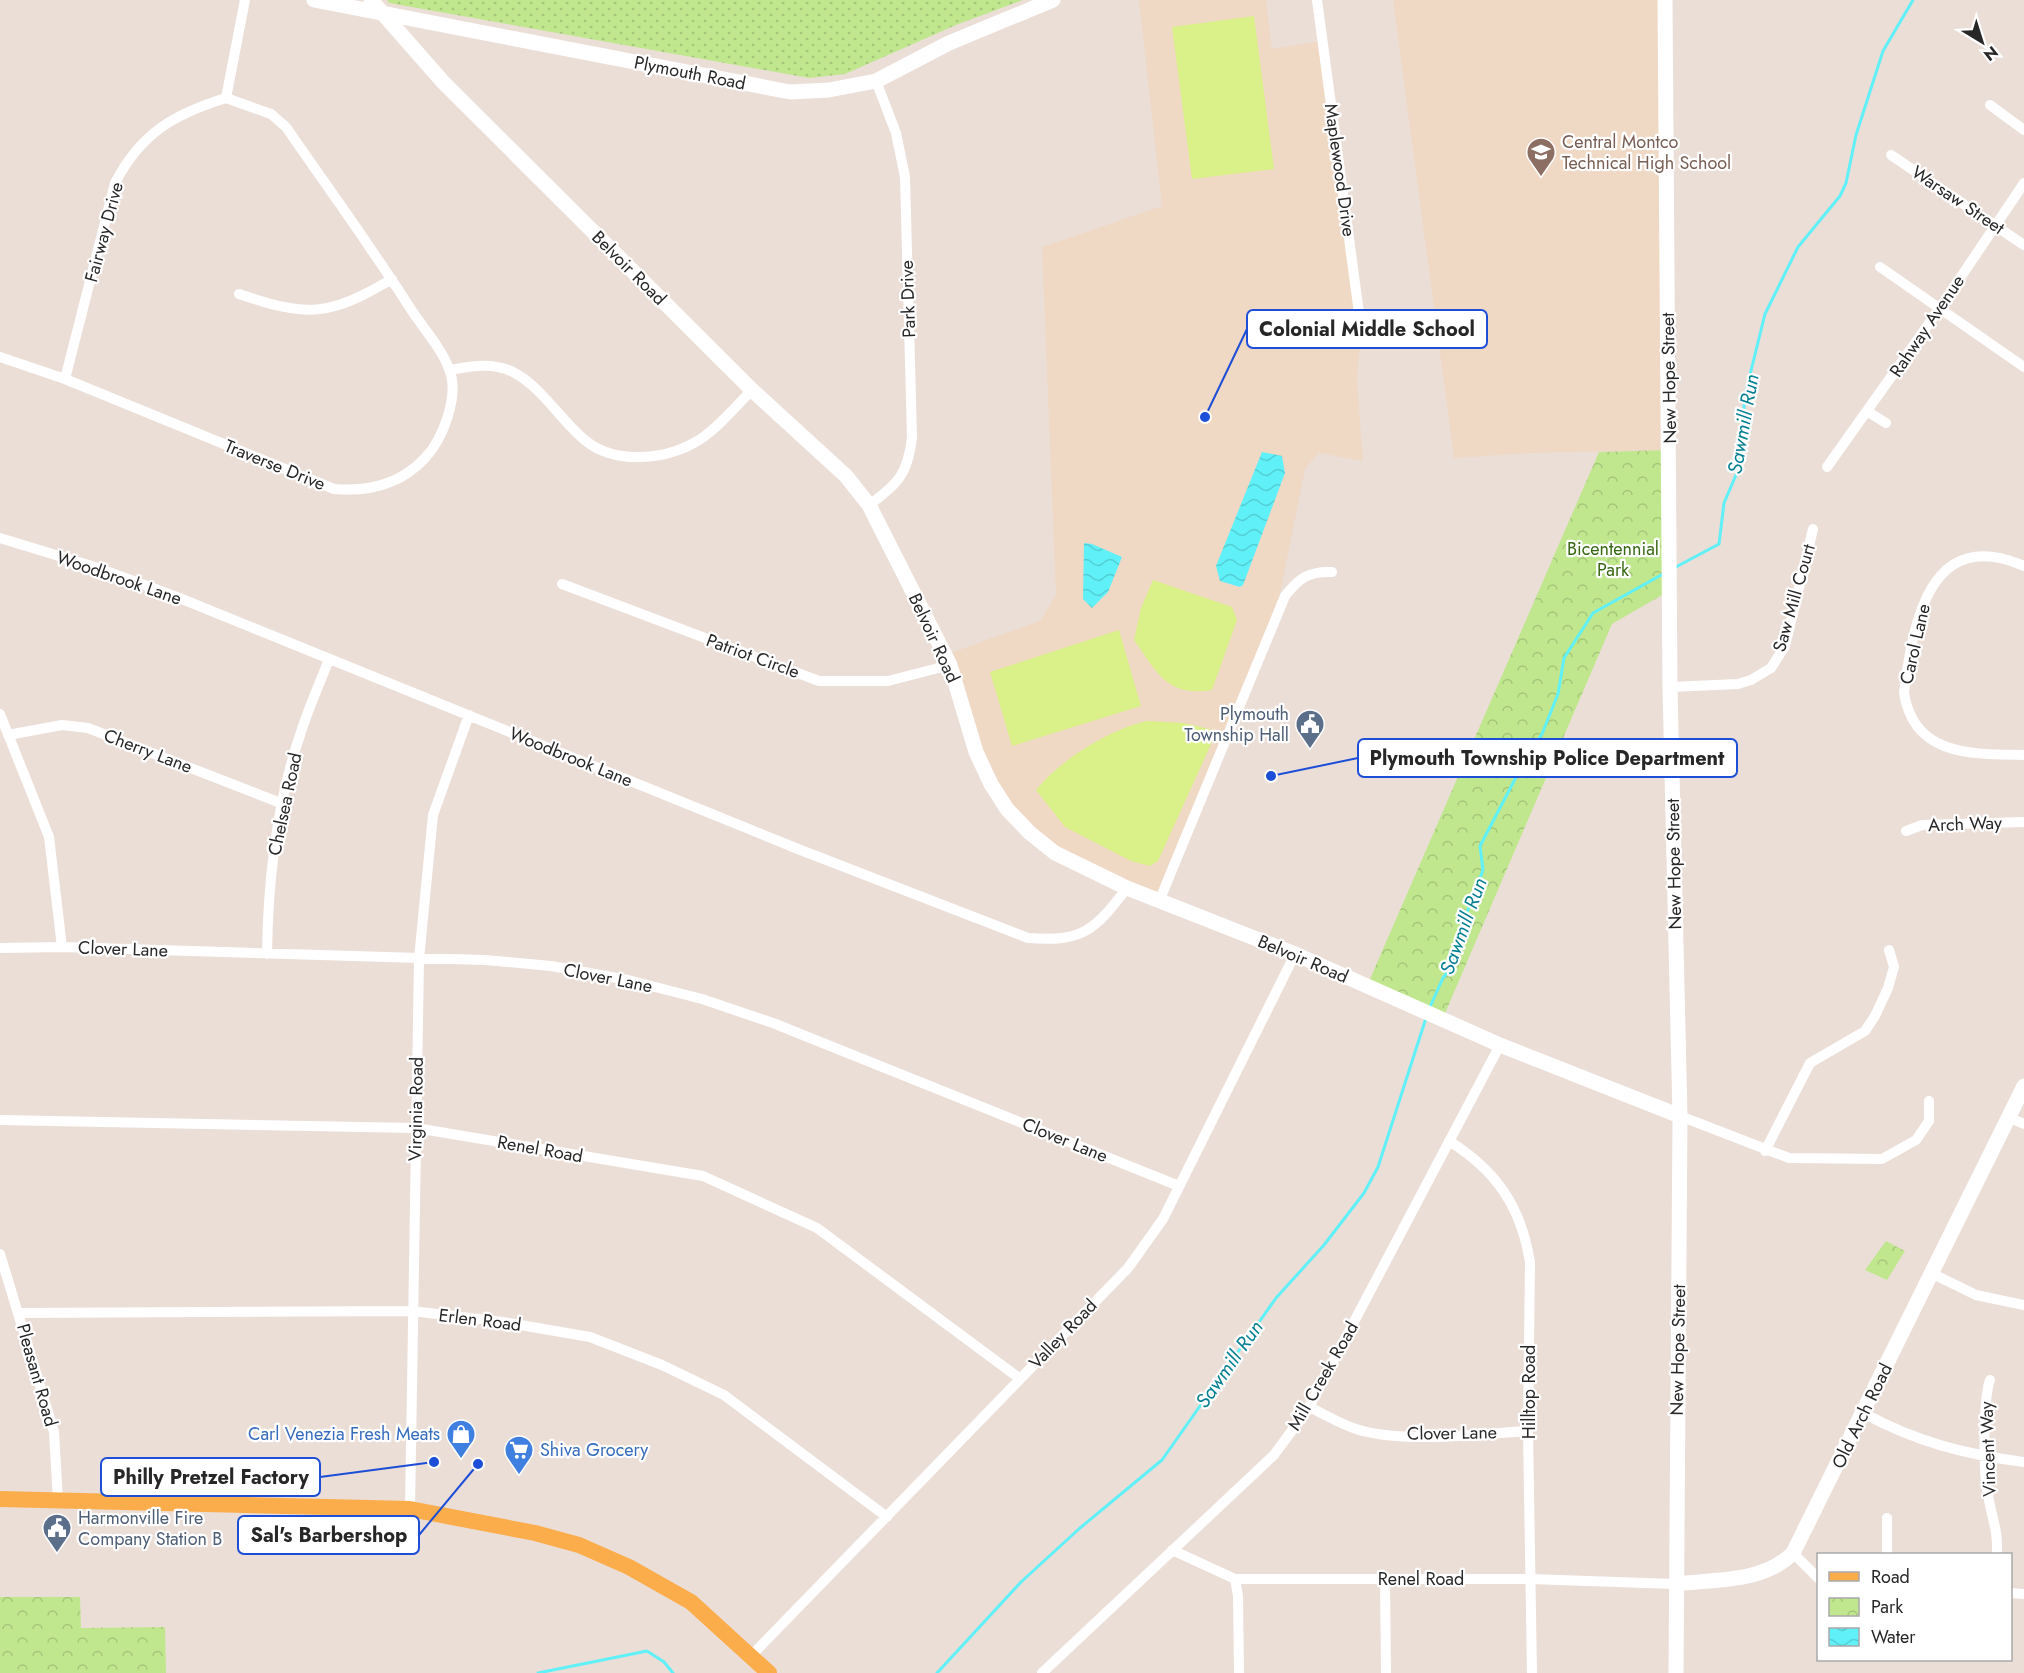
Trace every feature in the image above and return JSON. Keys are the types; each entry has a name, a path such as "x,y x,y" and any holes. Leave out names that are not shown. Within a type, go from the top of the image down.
{"main road":[{"path":"0,1499 410,1509 535,1533 579,1545 691,1602 769,1673"}],"street":[{"path":"245,0 226,98 271,114 286,127 392,279 450,370 482,364 513,372 526,381 587,442 605,450 647,458 700,440 752,390"},
{"name":"Plymouth Road","path":"314,0 790,92 829,90 876,81 949,43 1053,0"},
{"name":"Belvoir Road","path":"371,0 380,13 443,82 752,390 846,476 868,505 950,665 976,752 991,784 1007,808 1030,833 1055,853 1127,888 1160,899 1295,954 1435,1014 1500,1045 1680,1116"},
{"name":"Maplewood Drive","path":"1317,0 1361,328 1371,336"},
{"name":"New Hope Street","path":"1665,0 1670,687 1680,1116 1675,1584"},
{"name":"Park Drive","path":"868,505 891,489 904,474 910,457 912,437 905,177 896,133 876,81"},
{"name":"Fairway Drive","path":"65,379 115,183 127,160 143,141 160,127 202,105 226,98"},
{"path":"1990,105 2024,130"},
{"name":"Warsaw Street","path":"1891,155 2024,245"},
{"name":"Rahway Avenue","path":"1827,467 1868,412 2024,183"},
{"path":"1880,267 2024,367"},
{"path":"239,294 284,309 318,310 361,296 392,279"},
{"name":"Traverse Drive","path":"0,357 65,379 334,489 351,490 374,489 398,479 417,467 430,452 447,421 451,402 450,370"},
{"path":"1868,412 1886,423"},
{"name":"Saw Mill Court","path":"1670,687 1738,684 1751,680 1771,668 1785,646 1813,529"},
{"name":"Woodbrook Lane","path":"0,538 111,573 1028,938 1060,940 1077,935 1106,914 1127,888"},
{"name":"Carol Lane","path":"2024,566 1994,556 1978,556 1952,565 1936,578 1918,618 1904,693 1913,719 1937,744 1967,753 2024,755"},
{"path":"1160,899 1285,596 1304,576 1316,571 1332,572"},
{"name":"Patriot Circle","path":"562,584 819,681 888,681 950,665"},
{"name":"Chelsea Road","path":"267,954 268,898 273,851 300,734 329,659"},
{"path":"0,714 48,837 62,947"},
{"name":"Virginia Road","path":"410,1509 411,1311 419,959 433,815 469,715"},
{"name":"Cherry Lane","path":"8,735 62,725 88,728 283,804"},
{"name":"Arch Way","path":"1906,831 1922,825 2024,822"},
{"name":"Clover Lane","path":"0,948 62,947 485,960 551,966 628,980 702,999 773,1023 1179,1186"},
{"path":"1766,1151 1810,1063 1865,1031 1875,1016 1888,988 1894,967 1889,950"},
{"name":"Valley Road","path":"751,1656 1128,1268 1163,1219 1295,954"},
{"name":"Mill Creek Road","path":"1042,1673 1274,1455 1309,1407 1500,1045"},
{"name":"Old Arch Road","path":"1675,1584 1756,1575 1776,1568 1793,1553 2024,1086"},
{"path":"1680,1116 1789,1158 1882,1159 1916,1140 1929,1121 1929,1101"},
{"path":"2007,1117 2024,1124"},
{"name":"Renel Road","path":"0,1120 416,1128 704,1176 817,1228 1019,1378"},
{"name":"Hilltop Road","path":"1449,1141 1473,1156 1503,1189 1517,1211 1526,1238 1530,1262 1528,1431 1532,1673"},
{"name":"Pleasant Road","path":"0,1254 54,1432 58,1500"},
{"path":"1932,1273 1976,1295 2024,1305"},
{"name":"Erlen Road","path":"19,1313 411,1311 504,1322 590,1337 662,1365 724,1395 886,1517"},
{"name":"Vincent Way","path":"1990,1380 1985,1394 1987,1494 1998,1533 1997,1553"},
{"name":"Clover Lane","path":"1309,1407 1356,1429 1377,1433 1430,1436 1528,1431"},
{"path":"1863,1413 1910,1437 1987,1457 2024,1461"},
{"path":"1887,1518 1887,1553"},
{"name":"Renel Road","path":"1172,1550 1235,1580 1530,1578 1675,1584"},
{"path":"1793,1553 1817,1577"},
{"path":"1385,1579 1386,1673"},
{"path":"1235,1580 1238,1596 1239,1673"},
{"path":"1675,1584 1676,1673"}],"shaded area":[{"path":"1139,0 1266,0 1272,49 1322,41 1361,328 1357,381 1363,461 1319,453 1305,469 1276,614 1160,899 1055,853 991,784 945,655 1040,621 1056,595 1042,247 1162,206"},
{"name":"Central Montco Technical High School","path":"1393,0 1665,0 1669,450 1530,453 1454,458"}],"green space":[{"path":"387,0 1023,0 956,25 845,74 809,78 389,3"},
{"path":"1254,16 1274,169 1192,179 1172,27"},
{"name":"Bicentennial Park","path":"1669,450 1669,591 1612,624 1443,1018 1367,986 1599,452"},
{"path":"1153,580 1232,607 1237,620 1212,690 1184,690 1173,686 1157,672 1134,640 1141,608"},
{"path":"1119,630 1141,706 1012,746 990,672"},
{"path":"1147,721 1184,723 1217,731 1158,861 1150,866 1131,861 1065,827 1036,790 1058,768 1087,747 1117,731"},
{"path":"1886,1241 1905,1251 1887,1280 1865,1270"},
{"path":"0,1597 80,1597 81,1628 165,1627 166,1673 0,1673"}],"water":[{"path":"1262,452 1282,456 1285,473 1243,585 1240,587 1220,581 1216,566"},
{"path":"1084,543 1092,544 1122,557 1108,592 1092,608 1083,599"}],"waterway":[{"name":"Sawmill Run","path":"1674,568 1719,544 1724,503 1739,468 1745,395 1765,314 1798,247 1840,196 1846,183 1856,135 1883,51 1913,0"},
{"name":"Sawmill Run","path":"1429,1009 1443,978 1453,965 1466,915 1483,870 1480,846 1524,762 1542,734 1558,694 1564,658 1593,613 1663,574"},
{"name":"Sawmill Run","path":"937,1673 1021,1582 1080,1528 1162,1460 1276,1298 1324,1245 1364,1193 1378,1167 1426,1018"},
{"name":"Sawmill Run","path":"538,1673 647,1651 664,1662 673,1673"}],"place":[{"name":"Central Montco Technical High School","path":"1541,178"},
{"name":"Colonial Middle School","path":"1205,417"},
{"name":"Plymouth Township Hall","path":"1310,750"},
{"name":"Plymouth Township Police Department","path":"1271,776"},
{"name":"Carl Venezia Fresh Meats","path":"461,1460"},
{"name":"Philly Pretzel Factory","path":"434,1462"},
{"name":"Sal's Barbershop","path":"478,1464"},
{"name":"Shiva Grocery","path":"519,1476"},
{"name":"Harmonville Fire Company Station B","path":"57,1554"}]}
